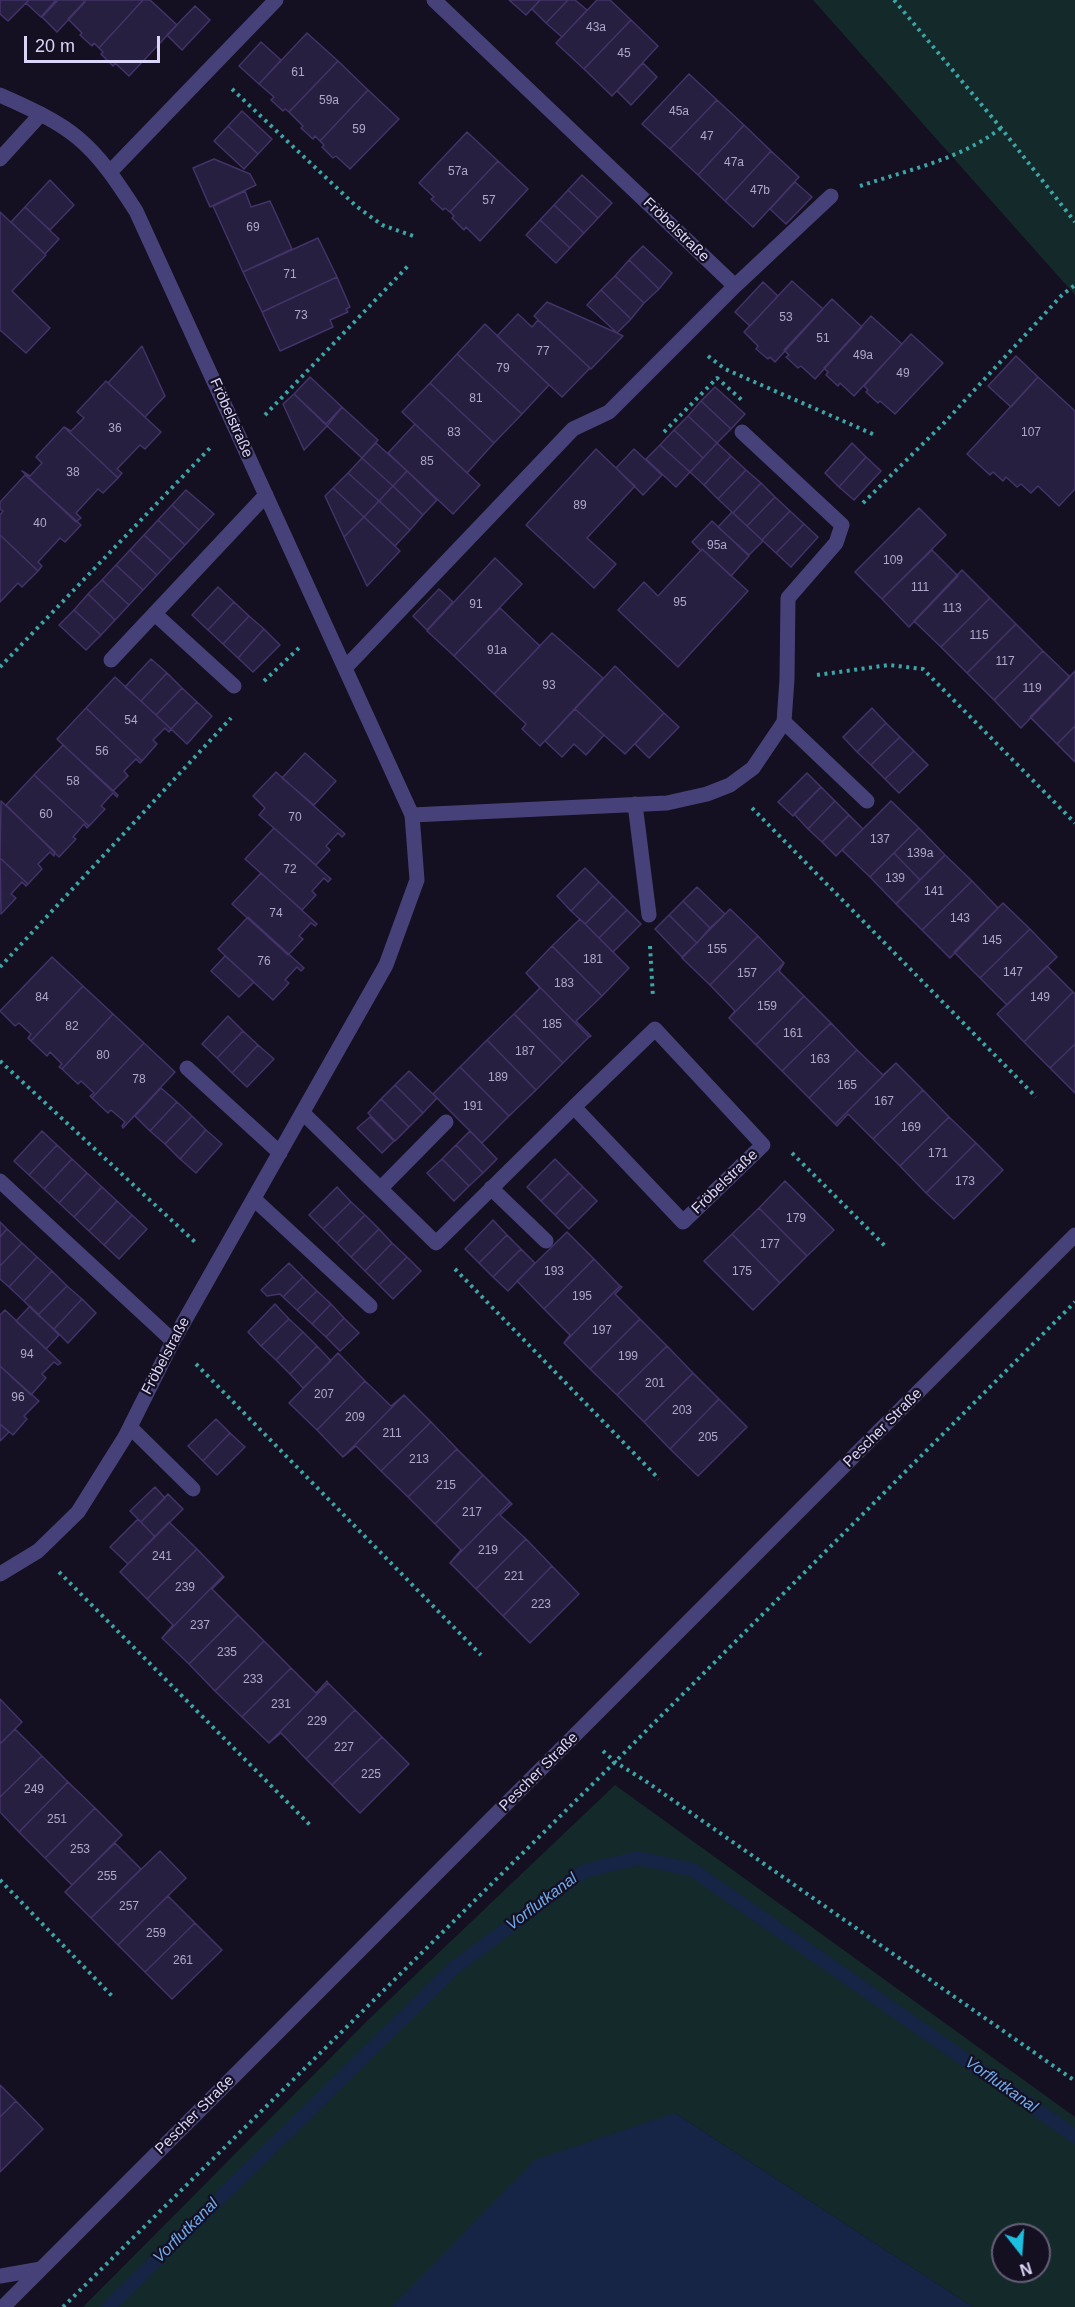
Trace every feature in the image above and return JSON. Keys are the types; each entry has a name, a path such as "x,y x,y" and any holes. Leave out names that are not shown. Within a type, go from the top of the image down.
{"street":[{"path":"110,172 276,0"},
{"name":"Fröbelstraße","path":"434,0 735,286"},
{"name":"Fröbelstraße","path":"0,95 41,114 78,138 110,172 136,211 412,816 417,880 386,965 173,1341 130,1427 78,1512 38,1551 0,1574"},
{"path":"0,159 41,114"},
{"path":"345,668 573,429 609,412 735,286 831,196"},
{"path":"412,816 668,803 707,794 730,785 753,768 784,722 788,598 836,543 842,525 742,432"},
{"path":"111,660 266,495"},
{"path":"154,614 234,686"},
{"path":"784,722 867,801"},
{"path":"635,804 649,915"},
{"path":"303,1113 436,1242 655,1029"},
{"name":"Fröbelstraße","path":"574,1107 683,1222 763,1145 655,1029"},
{"path":"187,1068 280,1153"},
{"path":"381,1188 446,1122"},
{"path":"0,1181 173,1341"},
{"path":"491,1188 546,1241"},
{"path":"254,1199 370,1306"},
{"name":"Pescher Straße","path":"3,2307 1075,1235"},
{"path":"130,1427 193,1489"},
{"path":"0,2276 41,2269"}],"path":[{"path":"894,0 1001,128 1075,222"},
{"path":"210,68 356,206 382,225 414,237"},
{"path":"831,196 957,154 987,139 1001,128"},
{"path":"241,440 408,266"},
{"path":"842,525 945,422 1062,295 1075,285"},
{"path":"684,337 725,369 875,435"},
{"path":"664,432 717,378 755,411 742,432"},
{"path":"0,667 234,423"},
{"path":"261,685 280,663 325,625"},
{"path":"787,679 889,665 923,669 1075,822"},
{"path":"0,967 231,717"},
{"path":"730,785 1036,1096"},
{"path":"649,915 655,1029"},
{"path":"0,1061 217,1263"},
{"path":"763,1145 788,1149 887,1248"},
{"path":"436,1242 452,1266 659,1479"},
{"path":"63,2307 615,1762 1075,1302"},
{"path":"173,1341 481,1655"},
{"path":"38,1551 310,1826"},
{"path":"615,1762 1075,2081"},
{"path":"0,1880 112,1996"}],"green space":[{"path":"813,0 1075,0 1075,295"},
{"path":"615,1785 1075,2117 1075,2307 973,2307 675,2113 392,2307 83,2307 368,2020"}],"water":[{"path":"675,2113 973,2307 392,2307 535,2160"}],"building":[{"path":"0,0 29,0 8,21 0,14"},
{"path":"29,0 56,0 41,17 26,3"},
{"path":"58,0 83,0 85,2 57,32 42,17"},
{"path":"86,0 143,0 99,48 94,43 92,46 80,35 82,33 68,19"},
{"path":"143,0 150,0 177,25 129,76 115,63 113,66 101,54 103,52 99,48"},
{"path":"509,0 540,0 526,15"},
{"path":"540,0 568,0 546,23 532,9"},
{"path":"568,0 575,0 587,10 562,37 546,23"},
{"path":"597,0 610,0 631,20 584,69 556,43"},
{"path":"195,6 210,20 182,50 167,35"},
{"path":"631,20 658,46 612,96 584,69"},
{"path":"307,33 338,61 289,112 285,109 283,111 271,100 274,97 259,84"},
{"path":"261,42 281,60 259,84 239,66"},
{"path":"338,61 368,90 320,141 315,136 313,139 301,128 303,126 289,112"},
{"path":"643,63 657,77 631,105 617,91"},
{"path":"689,74 717,100 670,149 642,124"},
{"path":"368,90 399,119 350,169 336,156 333,158 322,147 324,145 320,141"},
{"path":"717,100 744,125 698,175 670,149"},
{"path":"242,111 272,139 258,154 228,126"},
{"path":"744,125 771,151 725,201 698,175"},
{"path":"228,126 258,154 244,169 214,141"},
{"path":"467,132 498,161 450,212 445,208 443,210 431,199 434,197 419,183"},
{"path":"771,151 799,177 753,227 725,201"},
{"path":"214,159 250,174 256,185 210,207 193,168"},
{"path":"498,161 528,189 480,241 466,227 464,230 452,218 454,216 450,212"},
{"path":"582,175 612,203 598,218 568,190"},
{"path":"50,180 74,205 50,230 25,207"},
{"path":"795,182 812,197 786,224 770,209"},
{"path":"568,190 598,218 584,233 554,205"},
{"path":"245,191 251,207 270,201 292,249 243,272 213,206"},
{"path":"554,205 584,233 570,248 540,220"},
{"path":"25,207 59,239 45,254 11,222"},
{"path":"0,212 46,255 12,291 50,328 26,353 0,330"},
{"path":"540,220 570,248 556,263 526,235"},
{"path":"318,238 337,277 262,312 243,272"},
{"path":"643,246 672,273 659,289 629,260"},
{"path":"629,260 659,289 644,303 615,276"},
{"path":"615,276 644,303 631,319 601,290"},
{"path":"337,277 350,307 346,309 348,312 330,320 333,327 280,351 262,312"},
{"path":"792,281 823,309 775,362 756,349 758,346 744,332"},
{"path":"763,282 778,296 750,326 735,312"},
{"path":"601,290 631,319 617,333 587,305"},
{"path":"832,299 862,327 815,379 801,366 798,368 786,357 789,355 784,350"},
{"path":"547,302 623,336 591,369 534,316"},
{"path":"518,314 532,327 538,320 590,368 562,397 497,336"},
{"path":"871,316 902,344 854,396 840,383 838,386 826,375 828,372 824,368"},
{"path":"485,324 549,385 522,414 457,354"},
{"path":"911,334 943,363 895,414 880,401 878,403 866,392 868,390 864,386"},
{"path":"142,346 165,396 145,417 108,383"},
{"path":"457,354 522,414 494,443 430,383"},
{"path":"1016,356 1038,377 1011,407 988,386"},
{"path":"310,377 342,407 326,424 294,394"},
{"path":"1038,377 1075,411 1075,489 1059,506 1038,486 1031,493 1021,484 1017,487 1006,477 1003,481 993,472 990,475 967,454"},
{"path":"106,381 161,432 145,449 140,445 117,469 122,473 118,478 64,427 71,431 84,418 77,412"},
{"path":"430,383 494,443 467,473 402,412"},
{"path":"715,387 745,414 731,429 701,401"},
{"path":"294,394 327,426 304,450 283,404"},
{"path":"701,401 731,429 717,443 688,416"},
{"path":"342,407 378,440 362,458 327,426"},
{"path":"688,416 717,443 703,458 674,430"},
{"path":"415,424 480,485 453,514 388,453"},
{"path":"64,427 118,478 103,493 98,489 76,513 81,518 76,522 22,471 30,476 42,463 36,457"},
{"path":"674,430 703,458 690,472 660,445"},
{"path":"376,443 407,471 393,486 362,458"},
{"path":"717,443 731,456 704,485 690,472"},
{"path":"852,443 866,457 839,487 825,473"},
{"path":"660,445 690,472 676,487 646,459"},
{"path":"596,449 635,486 587,538 616,564 594,588 526,525"},
{"path":"634,449 662,475 643,495 616,468"},
{"path":"731,456 746,470 718,499 704,485"},
{"path":"866,457 881,471 854,500 839,487"},
{"path":"362,458 393,486 379,501 348,473"},
{"path":"746,470 761,483 733,513 718,499"},
{"path":"407,471 437,500 423,515 393,486"},
{"path":"348,473 379,501 364,517 333,488"},
{"path":"25,475 81,525 65,542 60,538 38,562 42,566 38,571 0,535 0,515 3,511 0,509 0,502"},
{"path":"761,483 775,497 747,526 733,513"},
{"path":"393,486 423,515 410,530 379,501"},
{"path":"333,488 364,517 344,537 325,496"},
{"path":"186,490 214,514 199,530 172,505"},
{"path":"775,497 790,511 762,540 747,526"},
{"path":"379,501 410,530 395,546 364,517"},
{"path":"172,505 199,530 185,545 158,520"},
{"path":"919,508 946,535 882,599 855,572"},
{"path":"790,511 804,524 776,553 762,540"},
{"path":"732,512 763,541 749,555 718,527"},
{"path":"364,517 400,551 367,586 344,537"},
{"path":"158,520 185,545 171,560 144,535"},
{"path":"712,521 749,556 731,576 692,542"},
{"path":"804,524 818,537 791,567 776,553"},
{"path":"0,535 38,571 22,587 18,583 0,602"},
{"path":"144,535 171,560 157,575 130,550"},
{"path":"702,549 748,591 678,667 618,610 644,582 658,596"},
{"path":"130,550 157,575 143,590 116,565"},
{"path":"932,550 958,576 909,627 882,599"},
{"path":"495,558 522,584 454,656 427,631"},
{"path":"116,565 143,590 129,605 102,580"},
{"path":"962,570 990,598 941,647 914,621"},
{"path":"102,580 129,605 115,620 88,594"},
{"path":"218,587 234,602 208,630 192,615"},
{"path":"439,589 453,602 427,630 413,616"},
{"path":"88,594 115,620 101,635 74,610"},
{"path":"990,598 1016,624 967,673 941,647"},
{"path":"234,602 249,616 223,644 208,630"},
{"path":"500,608 540,646 494,694 454,656"},
{"path":"74,610 101,635 86,650 59,625"},
{"path":"249,616 264,629 238,658 223,644"},
{"path":"1016,624 1043,651 994,700 967,673"},
{"path":"264,629 280,645 253,672 238,658"},
{"path":"552,633 603,678 540,746 522,729 526,724 494,694"},
{"path":"1043,651 1070,677 1021,728 994,700"},
{"path":"151,659 167,673 141,701 125,687"},
{"path":"615,666 664,713 625,754 575,709"},
{"path":"1075,671 1075,726 1057,744 1030,717"},
{"path":"167,673 182,688 156,715 141,701"},
{"path":"115,677 171,729 169,732 165,728 153,740 157,744 142,761 86,708"},
{"path":"182,688 197,702 171,729 156,715"},
{"path":"197,702 212,716 187,744 171,729"},
{"path":"86,708 142,761 140,763 136,759 124,771 128,776 112,791 57,739"},
{"path":"872,708 886,723 857,752 843,737"},
{"path":"575,709 604,735 586,755 574,744 562,757 545,741"},
{"path":"664,713 679,727 649,758 635,744"},
{"path":"886,723 900,737 871,765 857,752"},
{"path":"1075,726 1075,762 1057,744"},
{"path":"900,737 914,751 885,779 871,765"},
{"path":"63,745 118,795 117,797 113,793 101,806 105,809 89,826 34,775"},
{"path":"914,751 928,765 899,793 885,779"},
{"path":"305,753 336,781 314,805 282,778"},
{"path":"276,772 345,834 342,837 338,833 326,846 330,850 316,865 259,815 265,808 253,796"},
{"path":"807,773 821,787 793,816 778,802"},
{"path":"34,775 89,826 87,828 84,824 73,837 76,839 59,857 6,805"},
{"path":"821,787 835,801 808,829 794,814"},
{"path":"1,801 55,852 54,856 50,852 38,864 42,869 28,884 0,858"},
{"path":"835,801 849,815 822,842 808,829"},
{"path":"891,801 919,828 870,877 842,850"},
{"path":"849,815 863,829 836,856 822,842"},
{"path":"274,828 331,879 328,882 324,878 312,891 316,895 302,910 245,859"},
{"path":"919,828 945,855 920,880 894,853"},
{"path":"894,853 920,880 896,904 870,877"},
{"path":"945,855 972,881 922,930 896,904"},
{"path":"0,858 28,884 26,886 22,882 11,894 16,898 1,914"},
{"path":"585,868 599,882 571,911 557,896"},
{"path":"261,873 317,924 315,926 311,923 299,936 303,939 288,955 232,904"},
{"path":"972,881 998,908 950,958 922,930"},
{"path":"599,882 613,896 585,924 571,911"},
{"path":"697,887 725,914 710,928 683,901"},
{"path":"613,896 627,910 599,938 585,924"},
{"path":"683,901 710,928 697,943 669,915"},
{"path":"1003,903 1030,929 980,978 954,952"},
{"path":"730,909 758,936 710,985 682,958"},
{"path":"627,910 641,924 613,952 599,938"},
{"path":"669,915 697,943 682,957 655,929"},
{"path":"248,917 304,968 301,971 297,967 285,980 289,983 273,1000 218,949"},
{"path":"580,919 629,968 602,996 552,946"},
{"path":"1030,929 1057,957 1007,1005 980,978"},
{"path":"758,936 784,963 729,1018 735,1011 710,985"},
{"path":"552,946 602,996 576,1021 591,1036 589,1037 526,973"},
{"path":"225,956 254,982 239,997 211,971"},
{"path":"52,957 83,986 31,1041 28,1038 31,1034 19,1023 15,1026 0,1011"},
{"path":"784,963 779,971 804,996 756,1045 729,1018"},
{"path":"1047,966 1073,992 1024,1042 997,1014"},
{"path":"526,973 589,1037 563,1063 514,1014 540,988"},
{"path":"83,986 113,1014 62,1069 59,1067 62,1064 50,1052 47,1056 31,1041"},
{"path":"1073,992 1075,994 1075,1044 1050,1068 1024,1042"},
{"path":"804,996 831,1023 782,1071 756,1045"},
{"path":"113,1014 144,1043 92,1098 90,1096 94,1093 81,1081 78,1084 62,1069"},
{"path":"514,1014 563,1063 536,1090 487,1040"},
{"path":"228,1016 243,1031 217,1058 202,1044"},
{"path":"831,1023 857,1050 809,1098 782,1071"},
{"path":"243,1031 258,1045 232,1073 217,1058"},
{"path":"487,1040 536,1090 509,1116 460,1067"},
{"path":"144,1043 175,1072 123,1128 125,1122 111,1110 108,1113 92,1098"},
{"path":"1075,1044 1075,1093 1050,1068"},
{"path":"258,1045 274,1059 247,1087 232,1073"},
{"path":"857,1050 883,1075 896,1063 835,1124 809,1098"},
{"path":"896,1063 923,1090 873,1139 848,1114 837,1126 835,1124"},
{"path":"460,1067 509,1116 482,1143 433,1094"},
{"path":"409,1071 437,1098 423,1113 395,1085"},
{"path":"395,1085 423,1113 409,1127 381,1099"},
{"path":"161,1088 177,1102 150,1131 135,1116"},
{"path":"923,1090 949,1117 900,1166 873,1139"},
{"path":"381,1099 409,1127 395,1141 368,1113"},
{"path":"177,1102 192,1116 165,1144 150,1131"},
{"path":"192,1116 206,1130 180,1159 165,1144"},
{"path":"370,1117 394,1141 382,1153 357,1128"},
{"path":"949,1117 976,1143 926,1193 900,1166"},
{"path":"206,1130 222,1144 196,1173 180,1159"},
{"path":"42,1131 57,1145 29,1175 14,1161"},
{"path":"470,1131 497,1159 483,1173 456,1145"},
{"path":"976,1143 1003,1170 954,1219 926,1193"},
{"path":"57,1145 72,1159 44,1189 29,1175"},
{"path":"456,1145 483,1173 469,1186 442,1159"},
{"path":"72,1159 87,1173 59,1203 44,1189"},
{"path":"442,1159 469,1186 454,1201 427,1173"},
{"path":"555,1159 569,1173 541,1201 527,1187"},
{"path":"87,1173 102,1187 74,1217 59,1203"},
{"path":"569,1173 583,1187 555,1215 541,1201"},
{"path":"785,1181 834,1230 807,1256 759,1208"},
{"path":"102,1187 117,1201 89,1231 74,1217"},
{"path":"337,1187 351,1202 323,1229 309,1215"},
{"path":"583,1187 597,1201 569,1229 555,1215"},
{"path":"117,1201 132,1215 104,1245 89,1231"},
{"path":"351,1202 365,1215 337,1243 323,1229"},
{"path":"759,1208 807,1256 780,1283 732,1234"},
{"path":"132,1215 147,1229 119,1259 104,1245"},
{"path":"365,1215 379,1229 351,1257 337,1243"},
{"path":"493,1220 507,1235 479,1263 465,1249"},
{"path":"0,1222 7,1229 0,1237"},
{"path":"7,1229 22,1243 0,1266 0,1237"},
{"path":"379,1229 392,1243 365,1271 351,1257"},
{"path":"567,1232 594,1259 544,1309 517,1281"},
{"path":"732,1234 780,1283 753,1310 704,1261"},
{"path":"507,1235 521,1249 493,1277 479,1263"},
{"path":"22,1243 37,1257 9,1287 0,1279 0,1266"},
{"path":"392,1243 407,1257 379,1285 365,1271"},
{"path":"521,1249 535,1263 508,1291 493,1277"},
{"path":"37,1257 52,1271 24,1301 9,1287"},
{"path":"407,1257 421,1271 393,1299 379,1285"},
{"path":"594,1259 620,1286 564,1343 570,1335 544,1309"},
{"path":"289,1263 303,1277 283,1297 280,1294 267,1296 261,1290"},
{"path":"52,1271 67,1286 38,1315 24,1301"},
{"path":"303,1277 317,1291 297,1310 283,1297"},
{"path":"67,1286 82,1299 54,1329 38,1315"},
{"path":"620,1286 622,1287 615,1294 640,1319 590,1369 564,1343"},
{"path":"317,1291 331,1304 312,1324 297,1310"},
{"path":"82,1299 96,1313 68,1343 54,1329"},
{"path":"275,1304 289,1319 261,1346 248,1332"},
{"path":"331,1304 344,1318 326,1337 312,1324"},
{"path":"30,1306 59,1335 46,1349 16,1321"},
{"path":"5,1310 61,1363 58,1365 54,1362 42,1374 46,1378 31,1395 0,1366 0,1315"},
{"path":"344,1318 359,1333 340,1351 326,1337"},
{"path":"289,1319 303,1332 276,1360 261,1346"},
{"path":"640,1319 667,1346 617,1395 590,1369"},
{"path":"303,1332 317,1346 290,1374 276,1360"},
{"path":"317,1346 331,1361 303,1388 290,1374"},
{"path":"667,1346 693,1373 644,1422 617,1395"},
{"path":"338,1353 365,1381 317,1430 289,1403"},
{"path":"0,1366 39,1401 24,1416 27,1419 13,1435 0,1424"},
{"path":"693,1373 719,1399 670,1449 644,1422"},
{"path":"365,1381 391,1406 404,1395 343,1457 317,1430"},
{"path":"404,1395 431,1422 381,1471 356,1446 343,1457"},
{"path":"719,1399 747,1427 698,1476 670,1449"},
{"path":"216,1419 230,1433 203,1461 188,1446"},
{"path":"431,1422 457,1449 408,1497 381,1471"},
{"path":"0,1424 9,1432 0,1441"},
{"path":"230,1433 245,1447 217,1475 203,1461"},
{"path":"457,1449 483,1475 435,1524 408,1497"},
{"path":"483,1475 510,1502 450,1563 461,1550 435,1524"},
{"path":"155,1487 165,1498 141,1522 130,1511"},
{"path":"168,1494 183,1509 155,1537 141,1522"},
{"path":"510,1502 512,1504 500,1515 526,1539 476,1589 450,1563"},
{"path":"138,1519 155,1537 128,1564 110,1547"},
{"path":"169,1522 197,1549 147,1599 120,1572"},
{"path":"526,1539 552,1566 503,1616 476,1589"},
{"path":"197,1549 223,1576 162,1638 173,1625 147,1599"},
{"path":"552,1566 579,1594 530,1643 503,1616"},
{"path":"223,1576 212,1589 238,1615 189,1664 162,1638"},
{"path":"238,1615 264,1641 215,1691 189,1664"},
{"path":"264,1641 291,1668 242,1717 215,1691"},
{"path":"291,1668 316,1693 327,1681 328,1683 269,1743 242,1717"},
{"path":"328,1683 355,1710 306,1759 281,1733 269,1743"},
{"path":"0,1699 22,1722 0,1744"},
{"path":"355,1710 382,1737 332,1785 306,1759"},
{"path":"15,1729 42,1756 0,1797 0,1744"},
{"path":"382,1737 409,1764 360,1813 332,1785"},
{"path":"42,1756 68,1782 19,1832 0,1812 0,1797"},
{"path":"68,1782 95,1808 45,1858 19,1832"},
{"path":"95,1808 122,1835 72,1885 45,1858"},
{"path":"115,1843 141,1869 91,1918 65,1892"},
{"path":"160,1851 186,1878 118,1945 91,1918"},
{"path":"168,1896 195,1923 145,1972 118,1945"},
{"path":"195,1923 222,1950 172,1999 145,1972"},
{"path":"0,2085 16,2101 0,2117"},
{"path":"16,2101 43,2129 0,2172 0,2117"}],"waterway":[{"name":"Vorflutkanal","path":"109,2307 454,1968 584,1871 638,1858 693,1870 1075,2136"}]}
